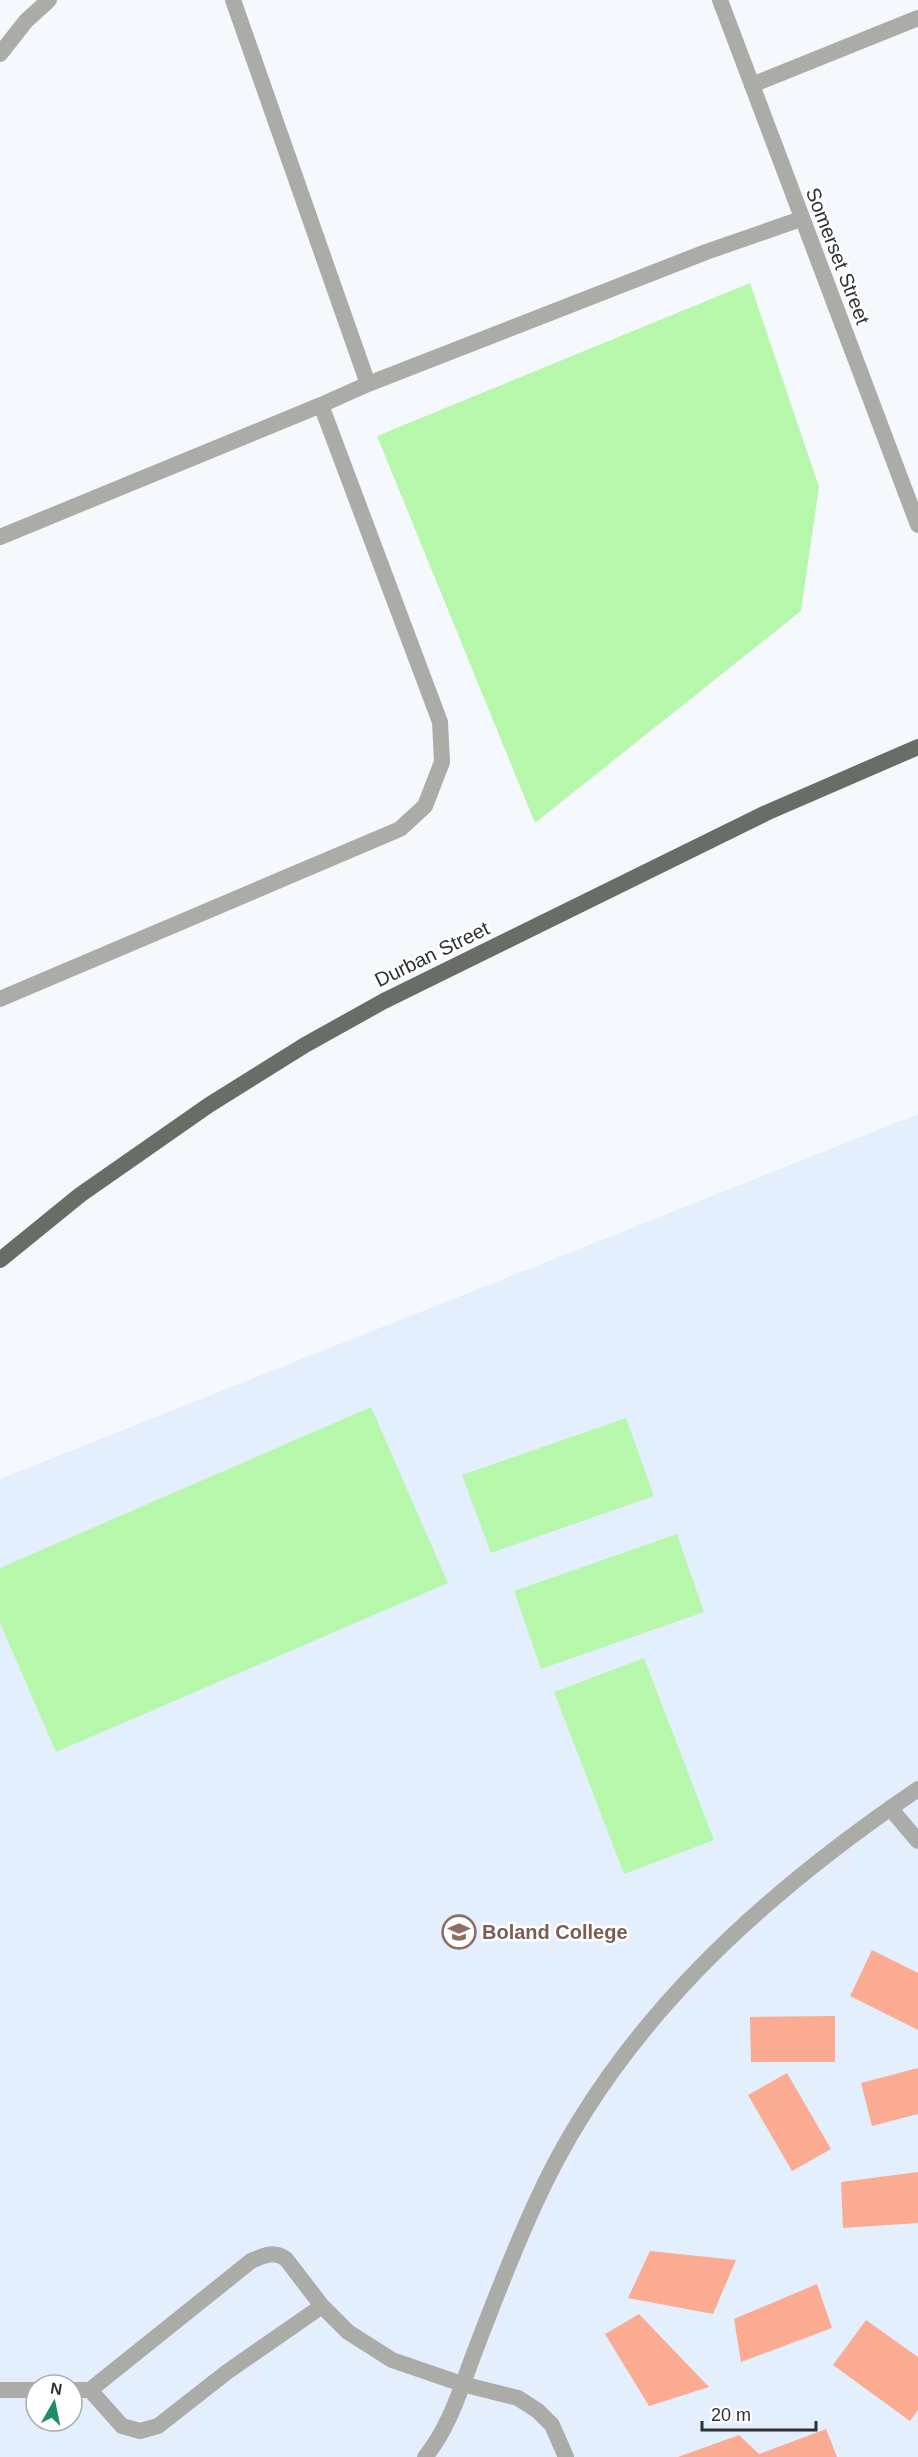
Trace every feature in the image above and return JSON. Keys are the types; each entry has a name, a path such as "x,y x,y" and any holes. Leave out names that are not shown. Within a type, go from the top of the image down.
{"main road":[{"name":"Durban Street","path":"0,1260 81,1195 209,1105 305,1045 384,1001 766,813 918,747"}],"street":[{"path":"0,54 26,21 49,0"},
{"path":"233,0 368,384"},
{"name":"Somerset Street","path":"720,0 918,525"},
{"path":"752,85 918,18"},
{"path":"0,537 368,384 696,256 801,219"},
{"path":"0,999 400,829 425,806 442,762 440,722 321,405"},
{"path":"425,2457 448,2422 512,2255 543,2186 582,2118 621,2062 679,1989 742,1924 799,1875 918,1789"},
{"path":"890,1808 918,1841"},
{"path":"84,2390 90,2390 251,2261 266,2254 281,2255 322,2306 348,2332 372,2349 406,2365 462,2384 518,2398 538,2411 552,2425 566,2457"},
{"path":"90,2390 122,2426 140,2431 158,2426 227,2372 322,2306"},
{"path":"0,2390 24,2390"}],"shaded area":[{"name":"Boland College","path":"918,1114 918,2457 0,2457 0,1479"}],"green space":[{"path":"750,283 819,487 801,611 535,823 377,436"},
{"path":"371,1407 448,1583 56,1752 0,1623 0,1568"},
{"path":"626,1418 654,1496 491,1553 462,1475"},
{"path":"677,1534 704,1612 541,1669 514,1591"},
{"path":"644,1658 714,1840 624,1874 554,1692"}],"building":[{"path":"872,1950 918,1973 918,2030 850,1996"},
{"path":"835,2016 835,2062 751,2062 750,2017"},
{"path":"918,2068 918,2114 872,2126 861,2083"},
{"path":"787,2073 831,2149 792,2171 748,2095"},
{"path":"918,2172 918,2223 843,2228 841,2182"},
{"path":"650,2251 736,2260 713,2314 628,2298"},
{"path":"817,2284 832,2328 741,2362 734,2319"},
{"path":"639,2314 709,2387 649,2406 605,2334"},
{"path":"866,2320 918,2357 918,2410 910,2421 833,2365"},
{"path":"826,2429 837,2457 678,2457 739,2435 759,2454"}],"place":[{"name":"Boland College","path":"459,1932"}]}
